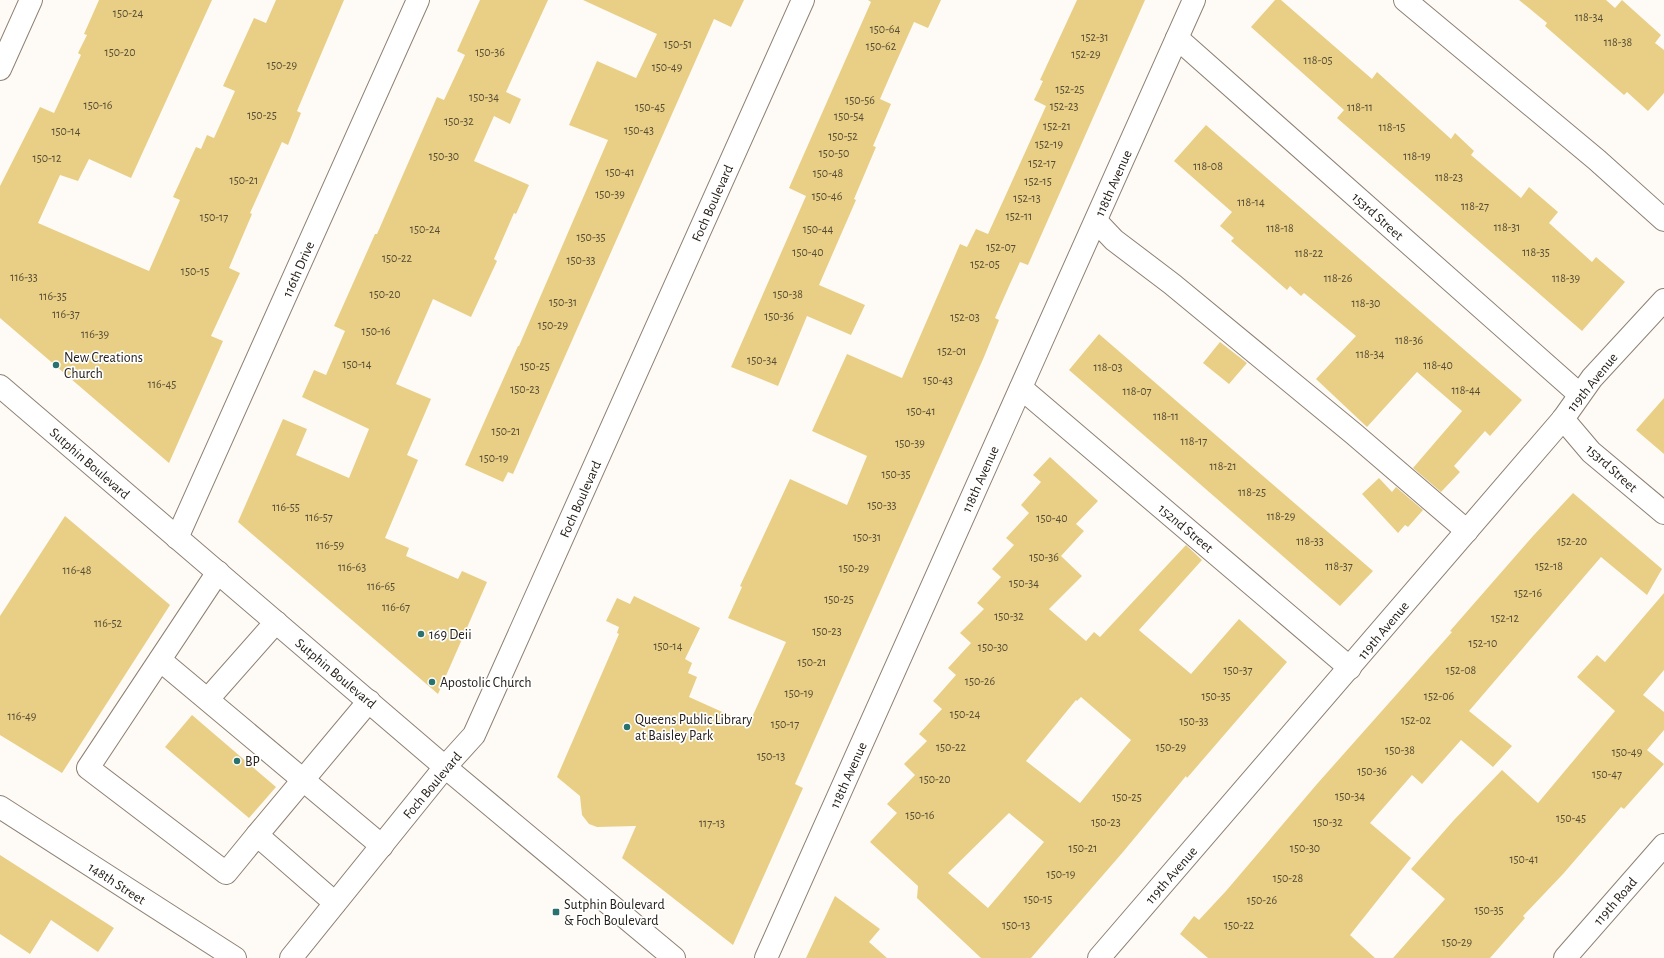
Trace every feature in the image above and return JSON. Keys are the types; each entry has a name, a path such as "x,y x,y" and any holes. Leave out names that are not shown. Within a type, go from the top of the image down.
{"street":[{"path":"0,69 31,0"},
{"name":"116th Drive","path":"177,538 418,0"},
{"name":"Foch Boulevard","path":"291,958 445,767 474,735 803,0"},
{"name":"118th Avenue","path":"766,958 1194,0"},
{"path":"1405,0 1597,160 1664,220"},
{"name":"153rd Street","path":"1178,38 1579,394"},
{"path":"1096,221 1114,240 1172,284 1343,424 1467,531"},
{"name":"119th Avenue","path":"1099,958 1563,420 1579,394 1664,300"},
{"name":"Sutphin Boulevard","path":"0,386 445,767 674,958"},
{"name":"152nd Street","path":"1021,388 1350,668"},
{"name":"153rd Street","path":"1563,420 1591,452 1664,513"},
{"path":"218,572 88,768 226,873 369,701"},
{"path":"208,699 276,622"},
{"path":"160,660 382,846"},
{"name":"148th Street","path":"0,807 235,958"},
{"path":"257,835 335,903"},
{"name":"119th Road","path":"1565,958 1664,845"}],"building":[{"path":"99,0 212,0 131,178 89,159 78,181 60,175 38,223 149,271 180,200 173,197 196,147 201,149 207,135 214,138 235,91 223,86 254,18 266,23 276,0 344,0 297,111 301,113 288,145 282,142 250,213 252,214 229,268 240,273 211,336 223,341 169,463 0,318 0,186 40,107 54,113 81,55 78,53 87,35 84,34"},
{"path":"480,0 548,0 506,92 521,99 510,124 494,116 474,161 529,185 516,214 514,213 494,259 497,261 471,317 433,299 396,384 431,399 407,455 418,460 385,538 409,548 406,556 458,579 462,571 487,582 438,694 238,522 283,419 307,429 296,455 349,478 369,429 302,397 314,370 326,375 345,331 334,326 375,234 377,234 437,97 444,100 465,55 457,51"},
{"path":"583,0 744,0 731,27 714,19 513,474 508,472 503,482 465,465 519,346 608,140 569,125 597,61 636,78 657,34"},
{"path":"868,0 941,0 928,28 914,22 880,99 891,104 873,146 876,147 854,199 856,200 819,285 865,305 851,335 807,316 778,386 731,367 806,196 789,188 871,2"},
{"path":"1077,0 1145,0 1028,265 1020,262 995,318 999,320 984,357 795,784 803,788 733,945 622,858 636,826 597,827 589,824 582,815 580,796 557,777 619,634 617,633 619,627 606,621 617,598 630,604 634,596 700,628 685,659 692,663 688,673 697,677 689,697 749,724 786,642 728,618 742,587 740,586 790,479 847,505 867,456 812,431 847,354 902,378 960,244 967,247 976,229 988,234 1046,106 1034,100 1043,81 1040,80"},
{"path":"1275,0 1281,0 1372,79 1377,72 1451,139 1455,133 1474,151 1471,155 1521,198 1529,187 1558,212 1549,223 1592,262 1596,257 1625,282 1582,331 1337,118 1344,110 1251,27"},
{"path":"1519,0 1606,0 1615,8 1622,0 1661,35 1655,43 1664,50 1664,93 1648,111 1627,92 1624,95 1545,26 1547,23"},
{"path":"1206,125 1522,400 1490,436 1485,431 1454,466 1460,472 1441,492 1413,468 1462,411 1417,372 1367,427 1316,379 1356,336 1304,293 1301,296 1290,286 1287,290 1231,241 1234,238 1220,226 1232,212 1174,161"},
{"path":"1099,334 1373,571 1340,606 1069,370"},
{"path":"1220,342 1247,363 1229,384 1203,363"},
{"path":"1664,398 1664,454 1636,430"},
{"path":"1050,457 1098,501 1076,524 1084,531 1061,556 1082,576 1049,609 1086,641 1094,632 1100,637 1186,545 1202,560 1139,630 1191,674 1239,619 1287,662 1187,778 1186,776 1123,852 1031,958 981,958 917,898 918,886 870,842 897,813 887,804 915,775 904,764 927,741 919,734 942,709 933,701 956,675 948,668 971,643 960,633 984,609 977,603 1001,577 992,569 1014,545 1006,538 1029,513 1021,505 1041,482 1033,475","holes":["1081,697 1131,740 1080,803 1026,761 1076,700 1077,701","1009,813 1044,842 988,908 948,873"]},
{"path":"1379,478 1392,492 1396,487 1423,510 1408,527 1405,525 1398,533 1362,494"},
{"path":"1573,493 1662,569 1647,595 1601,557 1469,711 1512,746 1493,767 1461,740 1422,784 1412,775 1370,823 1411,858 1350,935 1375,958 1208,958 1180,934 1194,916 1199,920 1226,891 1317,784 1452,632 1450,631 1533,536"},
{"path":"65,516 170,605 62,773 0,735 0,616"},
{"path":"1664,593 1664,670 1643,695 1664,712 1664,730 1647,750 1664,764 1624,809 1621,807 1563,874 1523,916 1525,918 1490,958 1393,958 1445,899 1411,869 1454,820 1502,770 1538,803 1615,711 1577,677 1597,655 1605,662"},
{"path":"192,715 276,787 249,818 165,747"},
{"path":"0,855 114,928 98,952 51,920 30,954 0,934"},
{"path":"835,896 880,929 869,942 887,958 806,958"}],"place":[{"name":"New Creations Church","path":"56,365"},
{"name":"169 Deii","path":"421,634"},
{"name":"Apostolic Church","path":"432,682"},
{"name":"Queens Public Library at Baisley Park","path":"627,727"},
{"name":"BP","path":"237,761"},
{"name":"Sutphin Boulevard & Foch Boulevard","path":"556,912"}]}
